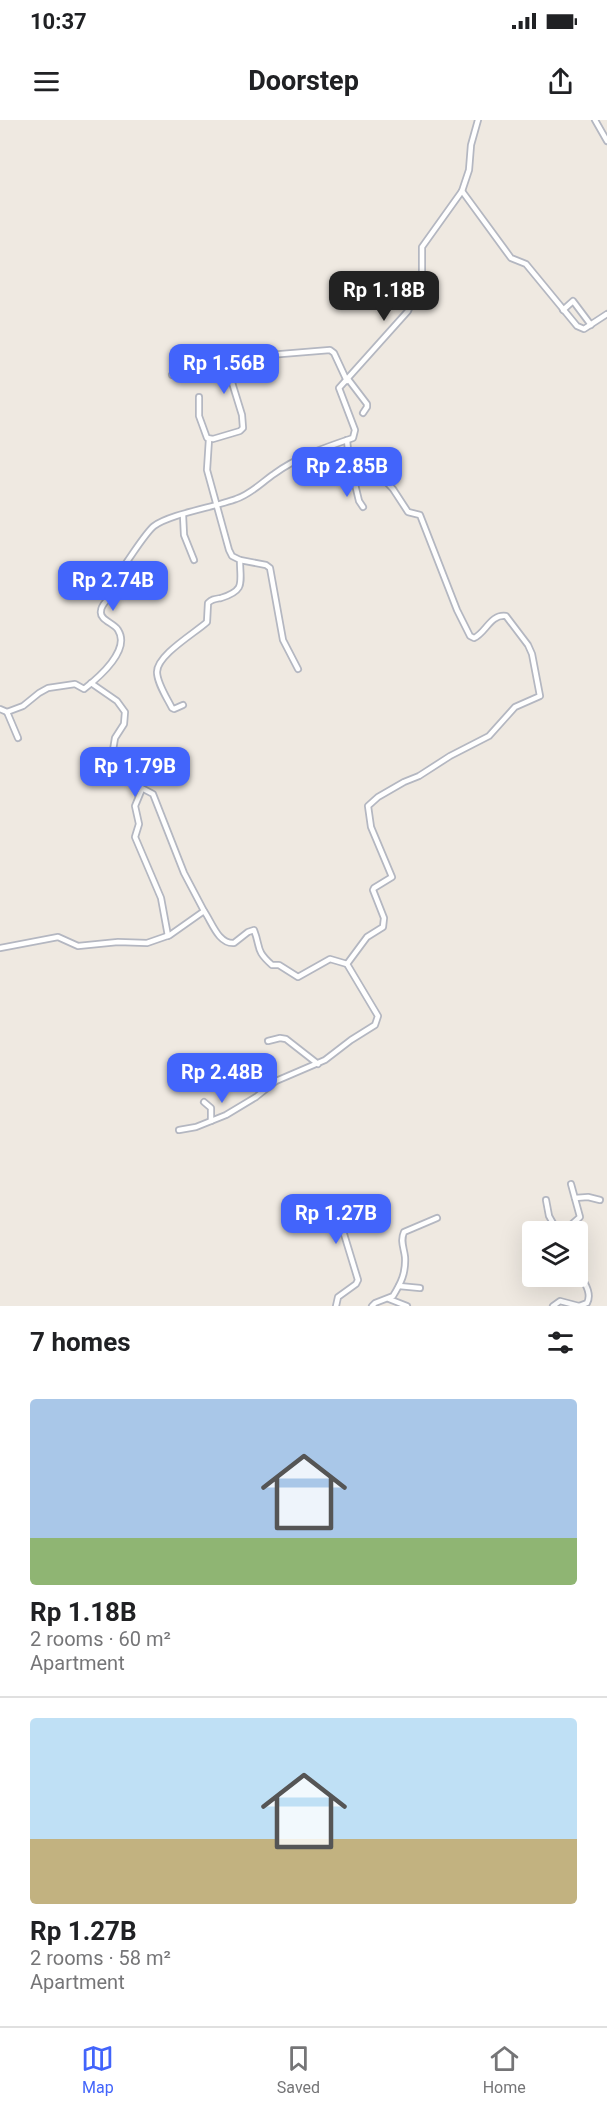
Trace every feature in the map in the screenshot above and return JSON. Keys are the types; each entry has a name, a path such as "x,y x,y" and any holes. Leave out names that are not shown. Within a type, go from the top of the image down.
{"street":[{"path":"0,709 7,712 23,706 48,688 75,684 83,689 111,663 119,649 119,631 103,618 100,612 109,598 113,585 151,529 168,519 251,492 294,462 353,438 355,432 339,390 408,311 422,276 422,247 462,191 469,170 471,145 478,120"},
{"path":"595,120 607,141"},
{"path":"462,191 512,258 526,264 580,328 584,329 607,314"},
{"path":"563,310 573,301 591,325"},
{"path":"172,375 269,355 330,350 347,380 367,404 363,412"},
{"path":"208,439 235,434 243,428 242,414 226,363"},
{"path":"199,397 199,416 208,439 207,470 231,554 240,560 266,565 270,568 283,640 298,669"},
{"path":"347,440 350,470 363,507"},
{"path":"347,964 367,937 383,927 384,918 373,890 392,877 370,827 368,806 378,797 404,782 419,776 450,756 493,734 500,722 515,707 538,698 540,694 532,654 506,616 496,617 478,637 470,636 457,610 420,515 408,512 393,489 378,473 353,476"},
{"path":"183,515 184,535 194,560"},
{"path":"183,705 172,708 157,670 168,653 207,622 208,603 211,600 238,591 240,560"},
{"path":"91,683 117,701 124,712 124,724 115,738 113,750 128,776 142,789 153,794 184,873 219,935 227,943 234,943 254,930 258,949 265,958 273,965 279,964 298,977 330,959 347,964 379,1018 375,1025 318,1064 276,1081 256,1097 226,1115 179,1130"},
{"path":"7,712 18,738"},
{"path":"142,789 135,806 139,825 135,837 161,898 168,936"},
{"path":"0,948 58,937 78,946 118,942 147,943 168,936 204,911"},
{"path":"268,1041 286,1039 318,1064"},
{"path":"204,1102 211,1108 211,1121"},
{"path":"571,1184 580,1217 575,1221"},
{"path":"575,1198 588,1197 600,1200"},
{"path":"546,1200 552,1221"},
{"path":"336,1306 338,1297 358,1280 337,1211 342,1208 357,1207"},
{"path":"389,1299 404,1275 402,1244 404,1232 437,1218"},
{"path":"399,1286 420,1288"},
{"path":"553,1306 560,1300 579,1306 587,1303 590,1298 586,1287"},
{"path":"372,1306 378,1301 389,1299 407,1306"}]}
